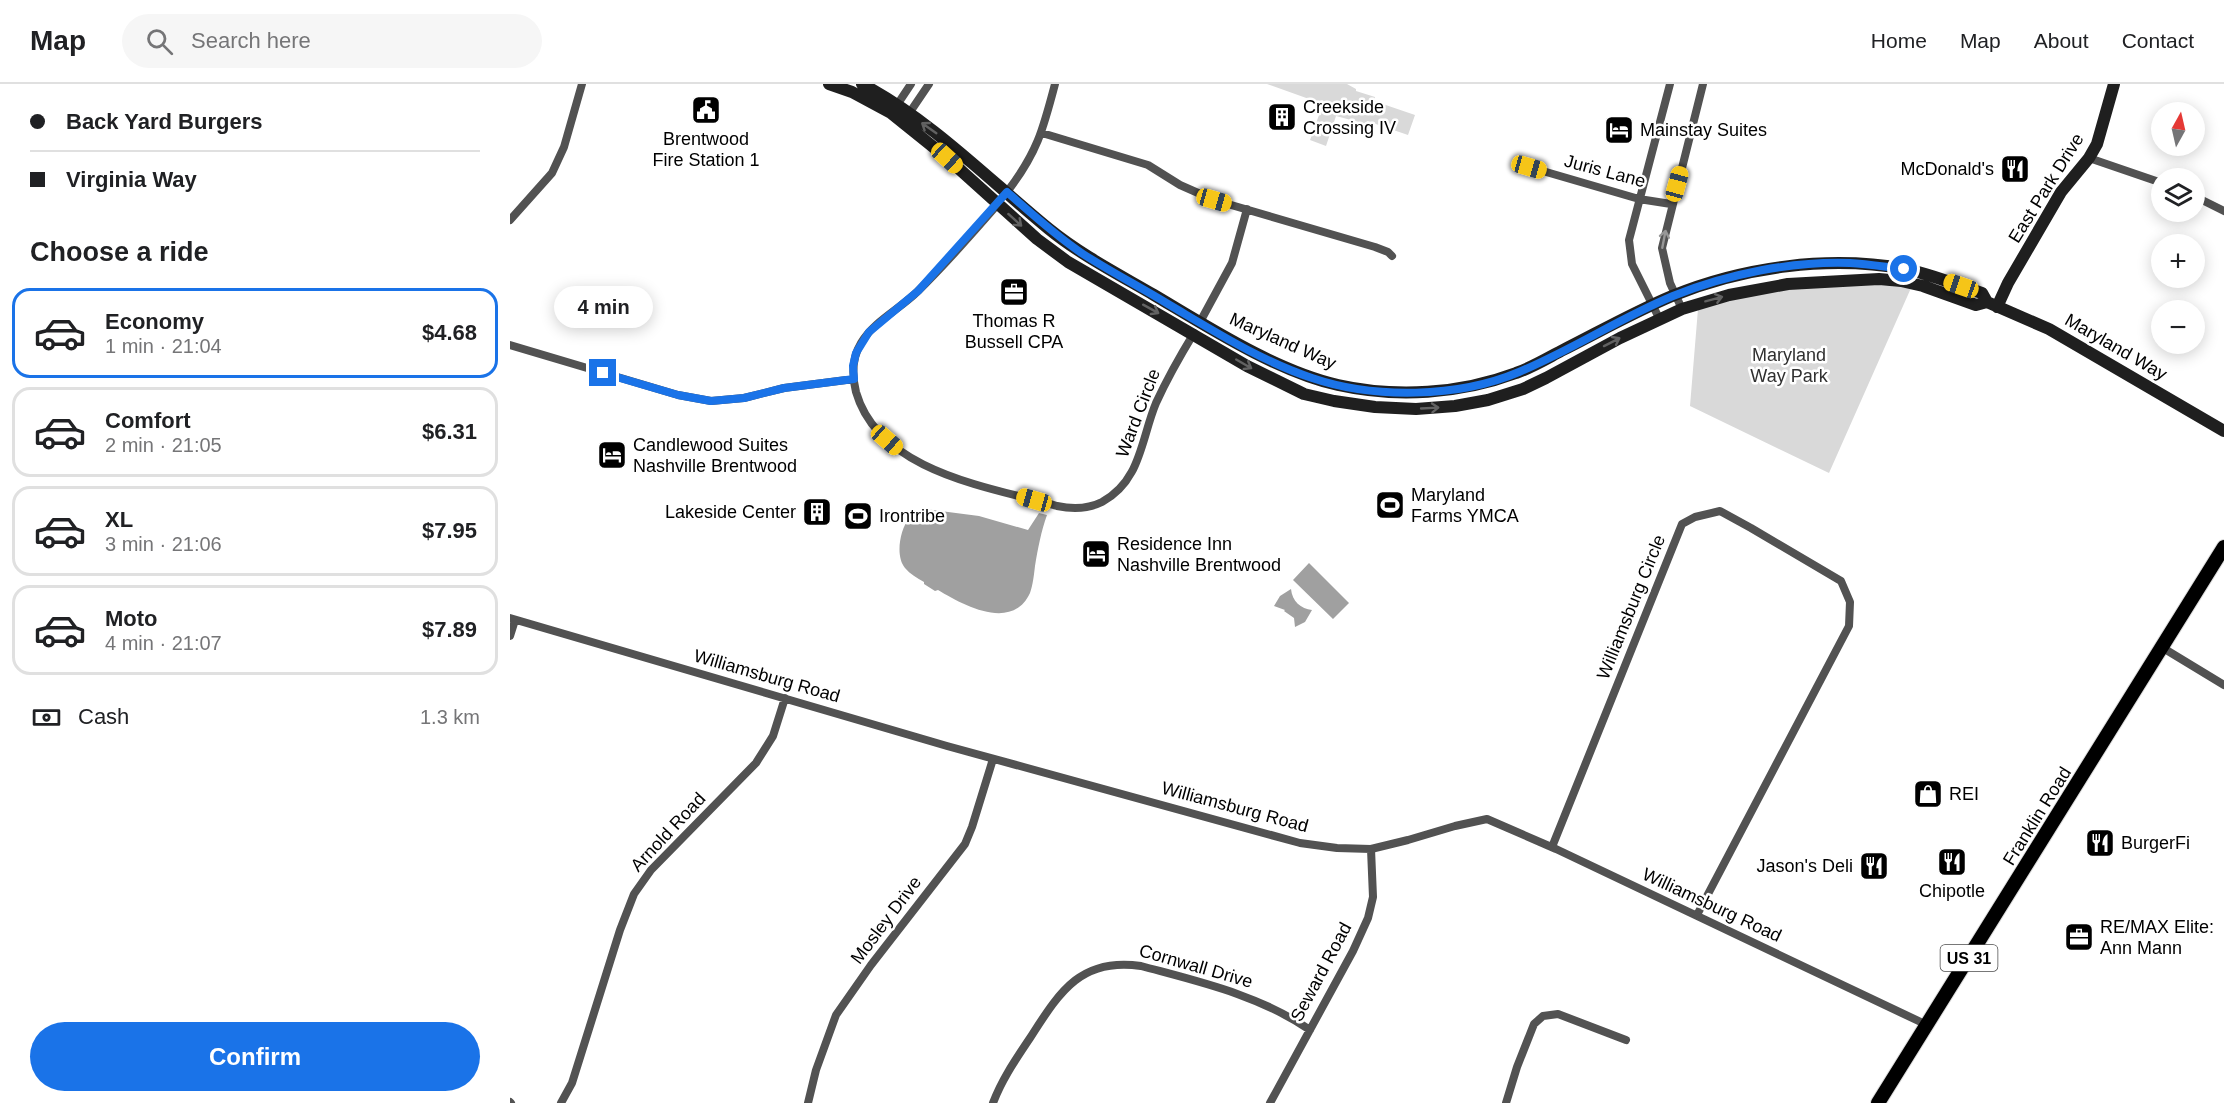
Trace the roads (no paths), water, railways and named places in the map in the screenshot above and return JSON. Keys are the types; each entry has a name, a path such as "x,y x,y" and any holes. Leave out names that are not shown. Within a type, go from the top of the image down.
{"main road":[{"name":"Maryland Way","path":"829,84 894,109"},
{"name":"Maryland Way","path":"862,84 906,118 948,142 1050,230 1197,328 1247,366 1304,394 1354,405 1402,409 1488,400 1536,382 1659,318 1682,309 1729,295 1788,284 1849,280 1900,281 1923,286 1976,305 1992,304"},
{"name":"East Park Drive","path":"1992,304 2008,283 2061,192 2089,158 2097,144 2114,84"},
{"name":"Maryland Way","path":"906,118 1037,239 1068,262 1197,328 1310,377 1339,385 1390,392 1442,390 1484,383 1529,367 1675,295 1727,278 1788,267 1849,263 1927,274 1982,293 1992,304 2049,329 2224,431"},
{"path":"998,204 1007,192"},
{"path":"1849,263 1849,280"},
{"path":"1529,367 1536,382"},
{"path":"1304,394 1310,377"},
{"path":"1463,387 1466,404"},
{"name":"Franklin Road","path":"1878,1103 2224,547"}],"street":[{"path":"510,220 552,173 564,147 582,84"},
{"path":"894,109 911,84"},
{"path":"906,118 929,84"},
{"path":"1007,192 1029,162 1042,133 1055,84"},
{"path":"1659,318 1632,264 1629,240 1670,84"},
{"path":"1682,309 1670,283 1662,248 1671,204 1703,84"},
{"path":"1042,133 1148,165 1180,185 1214,200 1374,247 1392,256"},
{"path":"2089,158 2151,179"},
{"name":"Juris Lane","path":"1529,167 1639,199 1671,204"},
{"path":"2205,202 2224,211"},
{"name":"Ward Circle","path":"998,204 918,291 869,332 856,353 853,366 854,379 861,403 874,425 887,440 915,460 944,474 1064,508 1096,505 1122,488 1132,475 1156,403 1232,263 1247,209"},
{"path":"510,345 678,395 711,401 744,398 784,388 854,379"},
{"name":"Williamsburg Circle","path":"1552,848 1682,524 1695,517 1720,511 1841,581 1850,602 1849,626 1697,915"},
{"path":"510,636 513,619"},
{"name":"Williamsburg Road","path":"513,619 993,759 1300,843 1337,849 1371,849 1487,819 1697,915 1927,1025"},
{"path":"2163,648 2224,685"},
{"name":"Arnold Road","path":"561,1103 572,1083 620,930 634,894 651,870 756,763 773,736 785,698"},
{"name":"Mosley Drive","path":"808,1103 816,1070 836,1015 871,965 965,844 993,759"},
{"name":"Seward Road","path":"1270,1103 1353,951 1368,918 1372,897 1371,849"},
{"name":"Cornwall Drive","path":"993,1103 1005,1078 1058,996 1078,977 1108,965 1141,966 1235,992 1276,1010 1310,1030"},
{"path":"1506,1103 1534,1024 1543,1016 1558,1014 1626,1040"}],"place":[{"name":"Brentwood Fire Station 1","path":"706,110"},
{"name":"Creekside Crossing IV","path":"1282,117"},
{"name":"Mainstay Suites","path":"1619,130"},
{"name":"McDonald's","path":"2015,169"},
{"name":"Thomas R Bussell CPA","path":"1014,292"},
{"name":"Candlewood Suites Nashville Brentwood","path":"612,455"},
{"name":"Maryland Farms YMCA","path":"1390,505"},
{"name":"Lakeside Center","path":"817,512"},
{"name":"Irontribe","path":"858,516"},
{"name":"Residence Inn Nashville Brentwood","path":"1096,554"},
{"name":"REI","path":"1928,794"},
{"name":"BurgerFi","path":"2100,843"},
{"name":"Chipotle","path":"1952,862"},
{"name":"Jason's Deli","path":"1874,866"},
{"name":"RE/MAX Elite: Ann Mann","path":"2079,937"}],"park label":[{"name":"Maryland Way Park","path":"1789,365"}]}
